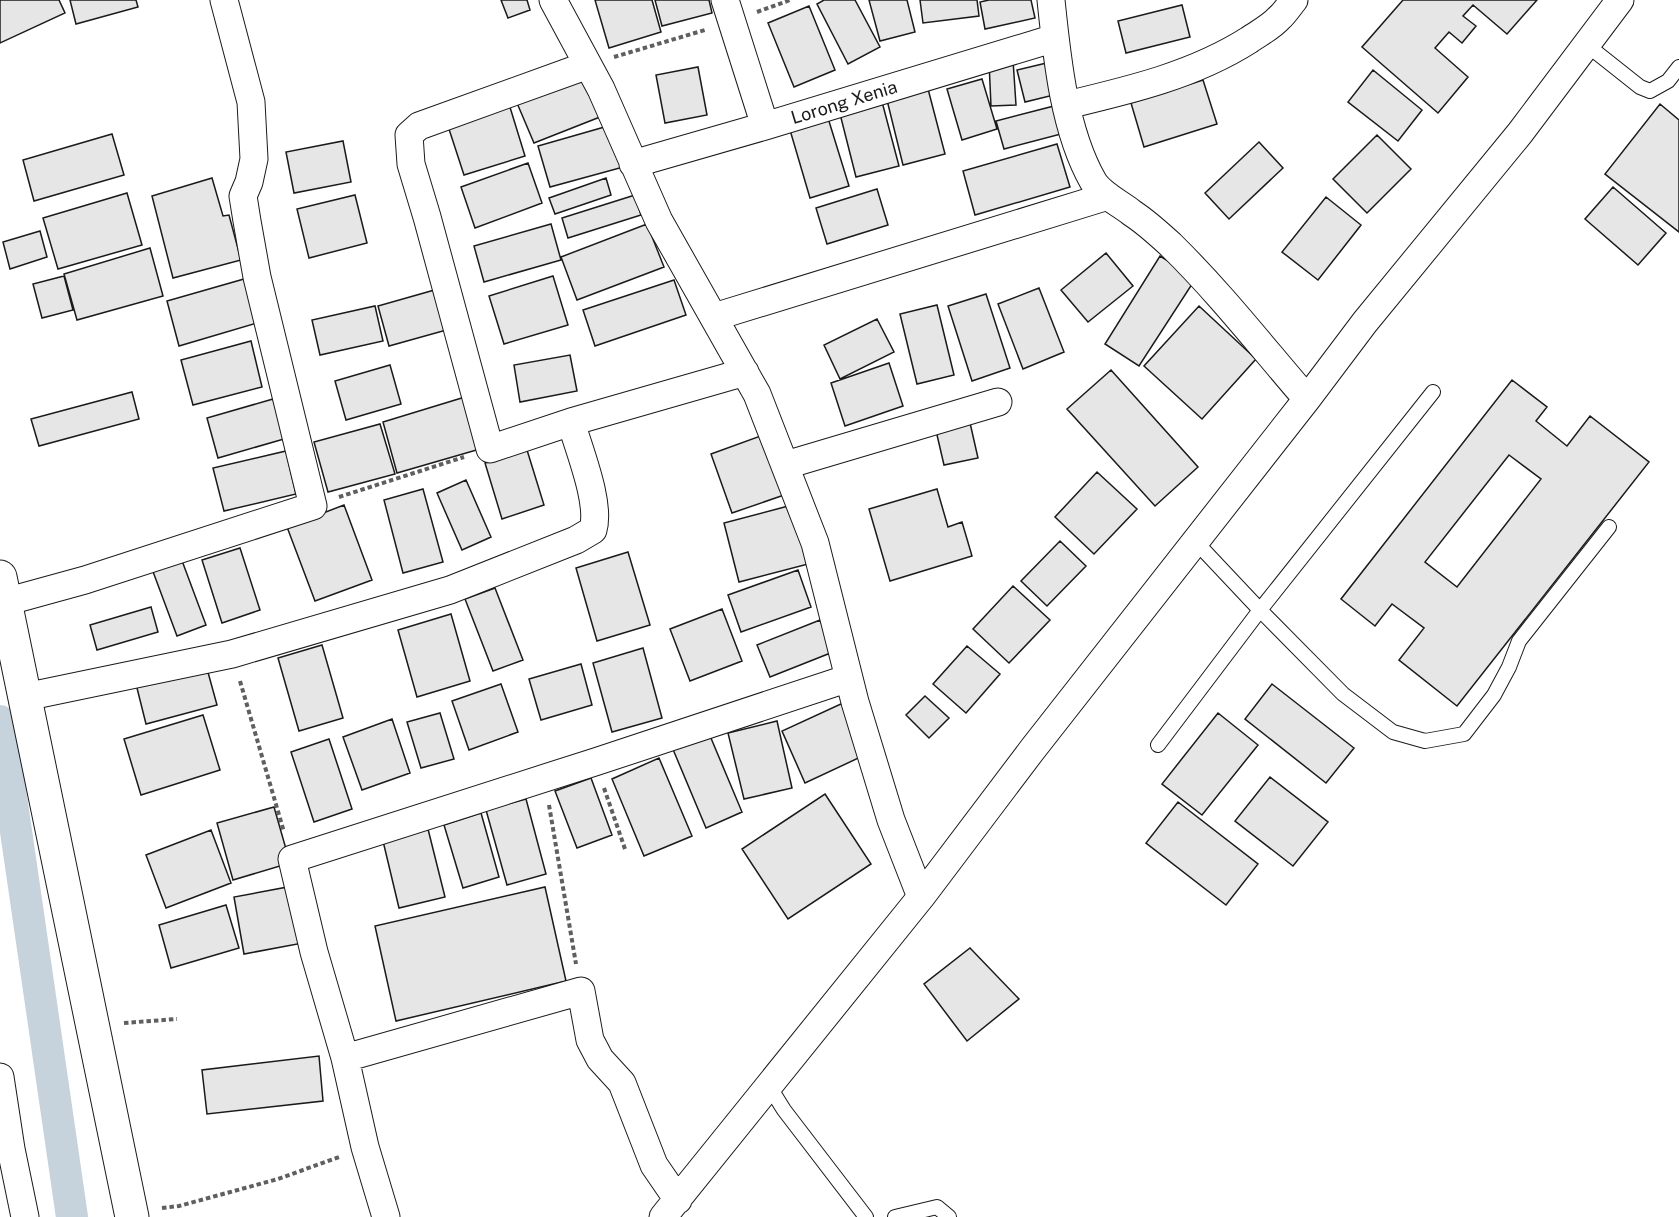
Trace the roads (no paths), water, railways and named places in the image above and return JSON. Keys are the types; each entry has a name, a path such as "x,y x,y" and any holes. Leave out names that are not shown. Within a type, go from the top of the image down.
{"main road":[{"path":"2,590 93,1026 142,1213"}],"street":[{"path":"2,590 85,580 313,506 257,277 247,221 243,196 254,159 251,102 224,0"},
{"path":"553,0 601,89 659,221 757,394 815,543 849,678 891,820 921,897"},
{"path":"1051,0 1067,105 1075,138 1094,183 1138,217 1197,271 1307,399"},
{"path":"1067,105 1143,87 1207,63 1262,32 1279,18 1294,0"},
{"path":"671,1209 856,975 921,897 1039,741 1365,322 1520,133 1620,0"},
{"path":"729,11 765,126"},
{"name":"Lorong Xenia","path":"633,164 1055,38"},
{"path":"588,65 419,126 409,135 411,164 490,449 571,422 745,372"},
{"path":"714,317 1108,196"},
{"path":"786,465 998,402"},
{"path":"25,697 232,654 450,590 576,540 593,530 596,519 594,500 571,422"},
{"path":"386,1217 365,1147 345,1058 314,952 291,859 849,678"},
{"path":"345,1058 581,991 590,1040 600,1059 622,1083 671,1209"},
{"path":"0,1077 25,1217"}],"lane":[{"path":"1587,45 1640,87 1650,91 1668,81 1679,67"},
{"path":"1158,745 1260,610 1433,392"},
{"path":"1195,541 1343,694 1393,732 1425,741 1464,734 1494,695 1509,667 1519,641 1609,526"},
{"path":"769,1086 784,1110 866,1217"},
{"path":"895,1217 936,1207 949,1217"}],"waterway":[{"path":"0,721 72,1217"}]}
